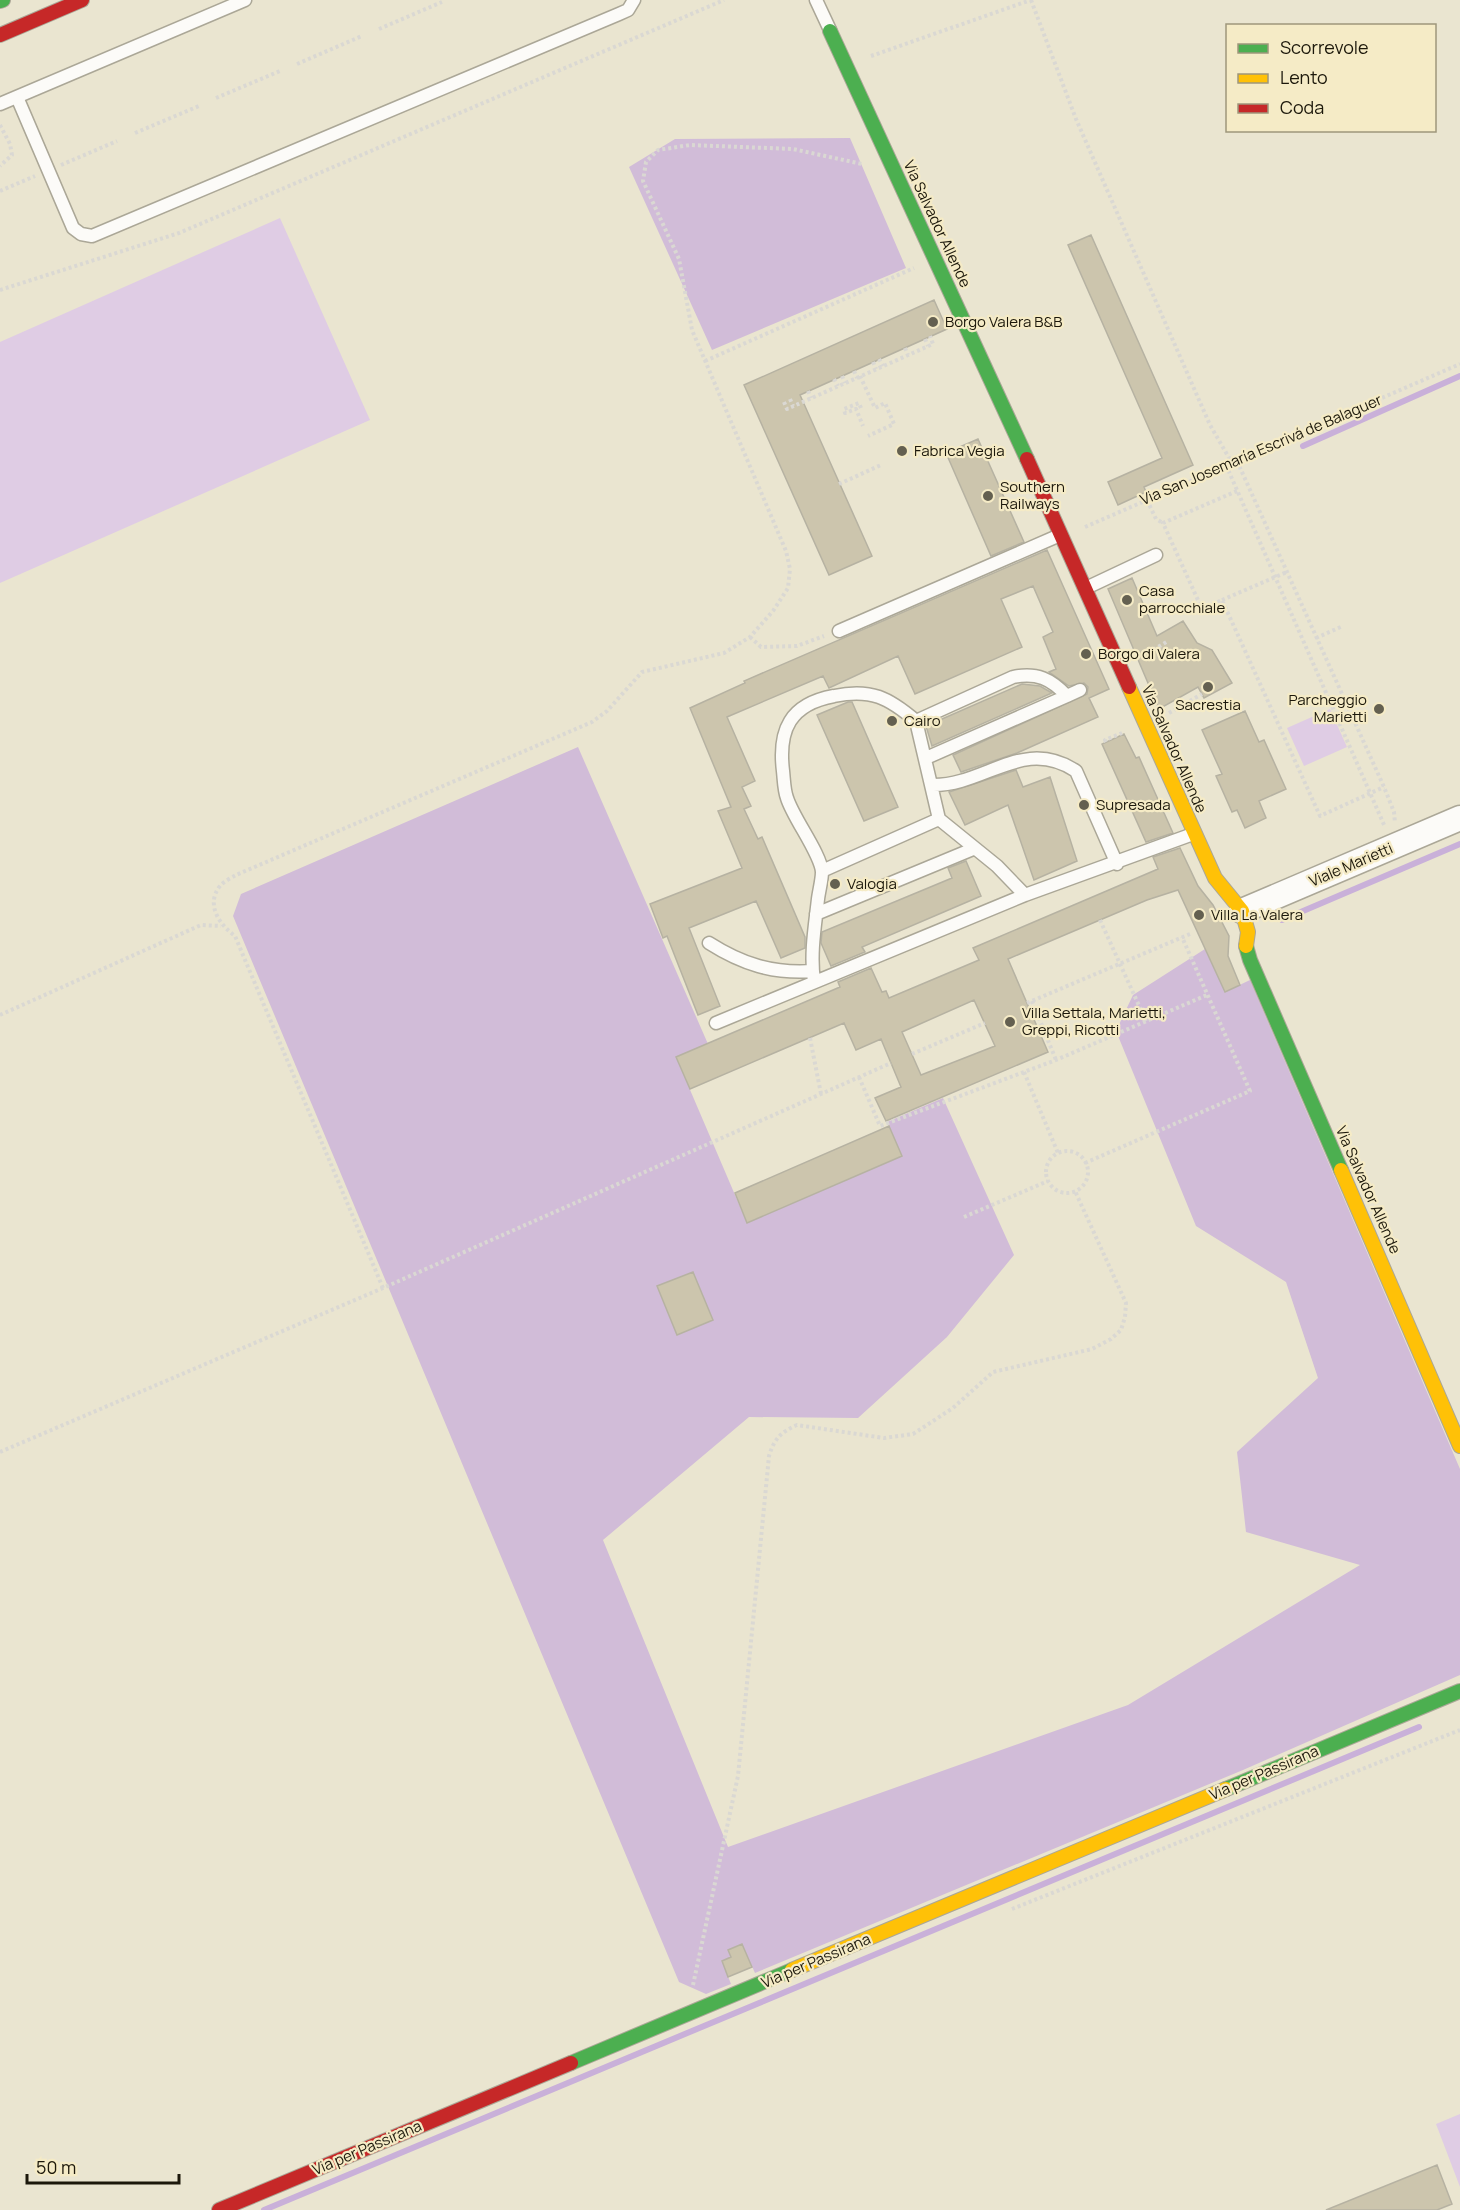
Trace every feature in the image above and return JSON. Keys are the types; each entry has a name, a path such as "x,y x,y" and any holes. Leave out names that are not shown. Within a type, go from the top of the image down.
{"street":[{"path":"0,35 78,1"},
{"name":"Via Salvador Allende","path":"830,31 1085,589 1117,674 1215,878 1242,911 1248,932 1246,950 1250,960 1460,1446"},
{"name":"Viale Marietti","path":"1242,911 1460,818"},
{"name":"Via per Passirana","path":"219,2210 1460,1691"},
{"name":"Via per Passirana","path":"1411,1711 1460,1697"}],"lane":[{"path":"0,104 245,0"},
{"path":"17,98 73,228 81,234 92,236 620,14 628,10 634,0"},
{"name":"Via Salvador Allende","path":"816,0 830,31"},
{"path":"18,42 78,1"},
{"path":"839,631 1061,536"},
{"path":"1085,589 1156,555"},
{"path":"916,722 1013,677 1039,675 1055,683 1067,696"},
{"path":"926,758 1080,690"},
{"path":"813,976 816,914 822,871 787,798 781,753 782,735 790,719 808,706 831,696 849,693 869,694 893,701 916,722 939,819 997,866 1025,895"},
{"path":"932,786 957,783 1017,761 1040,757 1062,762 1076,771 1117,864"},
{"path":"822,871 939,819"},
{"path":"716,1023 813,976 1025,895 1117,864 1194,834"},
{"path":"816,914 974,849"},
{"path":"709,943 735,959 771,970 813,976"}],"path":[{"path":"0,290 179,233 724,0"},
{"path":"864,58 1031,0 1076,118 1210,425 1235,462 1383,787 1395,817 1393,830"},
{"path":"379,30 442,2"},
{"path":"297,64 362,36"},
{"path":"216,98 280,71"},
{"path":"135,133 199,106"},
{"path":"0,125 10,144 12,155 0,166"},
{"path":"55,167 117,141"},
{"path":"221,926 214,908 219,887 236,875 592,722 607,711 642,672 724,653 750,637 773,611 788,588 790,569 783,541 761,497 692,330 679,259 643,181 646,162 658,150 690,145 793,149 861,163 890,163"},
{"path":"0,191 41,173"},
{"path":"705,361 934,259"},
{"path":"784,402 787,409 933,344 930,336"},
{"path":"925,339 928,346"},
{"path":"905,348 908,355"},
{"path":"879,359 883,366"},
{"path":"873,362 876,369"},
{"name":"Via San Josemaría Escrivá de Balaguer","path":"1061,536 1460,364"},
{"path":"854,371 875,408 885,403 894,424 868,436"},
{"path":"842,376 845,383"},
{"path":"834,380 838,386"},
{"path":"808,391 811,398"},
{"path":"790,399 793,406"},
{"path":"861,408 859,403 844,409 845,413 856,409 863,426"},
{"path":"840,484 881,465"},
{"path":"1226,465 1389,837"},
{"path":"1163,523 1238,491"},
{"path":"1147,500 1156,519 1163,523 1202,609 1287,572"},
{"path":"1222,600 1320,816 1383,787"},
{"path":"1316,638 1343,626"},
{"path":"750,637 761,647 797,646 839,631"},
{"path":"1134,661 1168,641"},
{"path":"1160,718 1202,694"},
{"path":"1100,920 1146,1021"},
{"path":"0,1015 201,925 221,926 235,936 383,1288"},
{"path":"1056,1060 1030,1002 1190,934"},
{"path":"1085,1163 1250,1091 1182,937"},
{"path":"860,1077 880,1126 1056,1060 1207,995"},
{"path":"912,1054 984,1023"},
{"path":"810,1038 821,1094"},
{"path":"0,1452 383,1288 891,1063"},
{"path":"1024,1072 1058,1153"},
{"path":"1071,1152 1085,1163 1087,1176 1075,1191 1056,1190 1048,1181 1048,1162 1058,1153 1071,1152"},
{"path":"964,1217 1048,1181"},
{"path":"685,2016 738,1776 769,1456 773,1442 783,1431 797,1425 884,1438 913,1434 953,1408 993,1372 1092,1349 1111,1340 1121,1330 1126,1303 1075,1191"}],"shaded area":[{"path":"850,138 906,268 712,350 629,167 675,139"},
{"path":"280,218 370,420 0,583 0,342"},
{"path":"1330,709 1347,747 1304,766 1287,728"},
{"path":"578,747 708,1044 676,1057 747,1223 902,1156 887,1122 943,1098 1014,1255 947,1337 858,1418 749,1417 603,1540 728,1847 1128,1705 1360,1565 1246,1532 1237,1452 1318,1378 1286,1282 1196,1226 1116,1031 1133,995 1205,949 1225,992 1250,980 1460,1469 1460,1675 1243,1770 755,1973 742,1944 728,1950 731,1957 722,1961 731,1984 706,1994 679,1982 233,916 241,894"},
{"path":"1460,2114 1460,2187 1436,2124"}],"building":[{"path":"1091,235 1193,465 1144,487 1146,492 1118,505 1108,482 1162,458 1068,245"},
{"path":"934,300 947,329 800,395 872,556 829,575 744,385"},
{"path":"978,439 1024,542 991,556 946,453"},
{"path":"1047,550 1109,689 1089,698 1098,717 1017,753 961,772 953,755 1087,694 1088,687 1084,683 1069,686 1049,672 1056,669 1043,637 1053,632 1033,586 1001,599 1022,647 915,694 898,656 829,688 823,676 727,717 755,781 742,787 751,806 744,809 758,839 762,837 805,937 805,948 781,958 756,901 689,928 720,1006 698,1015 667,936 663,938 650,904 742,868 718,811 731,807 690,708 745,683 744,681"},
{"path":"1132,578 1157,636 1183,621 1197,643 1212,650 1232,683 1204,698 1198,687 1159,709 1108,589"},
{"path":"1022,684 1040,686 1052,693 932,746 926,726"},
{"path":"852,702 898,807 864,821 817,715"},
{"path":"1245,711 1259,742 1264,740 1286,789 1259,801 1266,818 1245,828 1237,810 1232,812 1216,776 1222,774 1202,730"},
{"path":"1124,734 1136,758 1139,757 1173,833 1146,842 1102,744"},
{"path":"1016,770 1023,787 1050,777 1077,861 1034,880 1008,805 965,825 949,792"},
{"path":"1180,848 1198,886 1213,905 1229,936 1228,956 1240,985 1225,992 1178,890 1147,900 1008,959 1048,1052 886,1121 875,1098 901,1087 881,1039 856,1050 844,1023 690,1089 676,1057 840,987 838,982 871,968 882,992 886,991 889,998 979,960 973,948 1158,869 1153,857","holes":["974,1000 995,1046 921,1075 902,1032"]},
{"path":"966,861 981,896 862,947 865,952 831,966 821,943 822,932 952,878 948,868"},
{"path":"889,1126 902,1156 747,1223 735,1193"},
{"path":"693,1272 713,1320 677,1335 657,1286"},
{"path":"742,1944 752,1967 728,1977 722,1961 731,1957 728,1950"},
{"path":"1437,2165 1452,2204 1437,2210 1326,2210"}],"waterway":[{"path":"1303,446 1460,376"},
{"path":"1282,920 1460,844"},
{"path":"264,2210 1419,1727"}],"traffic: fast":[{"path":"830,31 1027,459"},
{"path":"1246,946 1341,1170"},
{"path":"1226,1789 1460,1691"},
{"path":"571,2063 792,1970"}],"traffic: slow":[{"path":"1129,687 1215,878 1242,911 1248,932 1246,946"},
{"path":"1341,1170 1460,1446"},
{"path":"792,1970 1226,1789"}],"traffic: jam":[{"path":"0,35 82,0"},
{"path":"1027,459 1129,687"},
{"path":"219,2210 571,2063"}],"place":[{"name":"Borgo Valera B&B","path":"933,322"},
{"name":"Fabrica Vegia","path":"902,451"},
{"name":"Southern Railways","path":"988,496"},
{"name":"Casa parrocchiale","path":"1127,600"},
{"name":"Borgo di Valera","path":"1086,654"},
{"name":"Sacrestia","path":"1208,687"},
{"name":"Parcheggio Marietti","path":"1379,709"},
{"name":"Cairo","path":"892,721"},
{"name":"Supresada","path":"1084,805"},
{"name":"Valogia","path":"835,884"},
{"name":"Villa La Valera","path":"1199,915"},
{"name":"Villa Settala, Marietti, Greppi, Ricotti","path":"1010,1022"}]}
